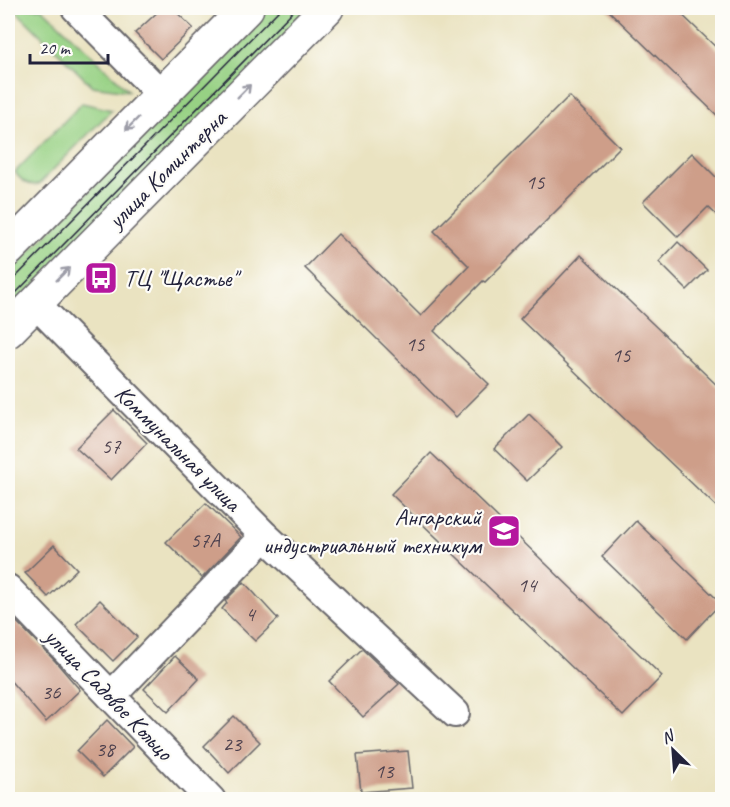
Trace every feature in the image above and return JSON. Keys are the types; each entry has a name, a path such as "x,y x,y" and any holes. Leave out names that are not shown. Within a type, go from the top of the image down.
{"street":[{"path":"76,8 161,94"},
{"path":"8,250 247,8"},
{"name":"улица Коминтерна","path":"8,331 327,8"},
{"name":"Коммунальная улица","path":"35,303 265,536 455,713"},
{"path":"111,696 265,536"},
{"name":"улица Садовое Кольцо","path":"8,589 211,800"}],"green space":[{"path":"13,8 42,8 129,91 92,86"},
{"path":"267,8 311,8 8,321 8,274"},
{"path":"82,103 112,110 39,184 31,185 22,181 15,172"}],"building":[{"path":"162,8 172,8 193,28 161,59 135,33"},
{"path":"606,8 675,8 723,54 723,121"},
{"path":"569,96 620,147 434,331 489,384 456,417 305,268 338,234 421,316 469,266 434,231"},
{"path":"692,153 723,184 723,221 708,207 678,237 643,202"},
{"path":"678,242 707,270 687,290 659,262"},
{"path":"581,255 723,391 723,513 520,319"},
{"path":"114,410 147,443 111,480 76,448"},
{"path":"529,414 562,447 527,481 494,449"},
{"path":"431,453 662,676 623,716 391,494"},
{"path":"206,503 241,537 202,578 166,542"},
{"path":"636,521 721,603 687,639 602,557"},
{"path":"54,545 77,569 48,597 25,573"},
{"path":"244,582 278,619 255,641 222,609 227,603 225,601"},
{"path":"100,600 137,637 113,661 76,624"},
{"path":"8,613 80,690 46,722 8,678"},
{"path":"362,649 399,684 363,717 329,681"},
{"path":"175,656 199,679 168,712 144,689"},
{"path":"234,716 260,742 229,773 204,746"},
{"path":"107,720 133,747 103,777 77,751"},
{"path":"408,751 412,788 361,792 357,755"}],"tram line":[{"path":"8,285 281,8"},
{"path":"8,301 296,8"}],"place":[{"name":"ТЦ \"Щастье\"","path":"101,278"},
{"name":"Ангарский индустриальный техникум","path":"504,531"}]}
